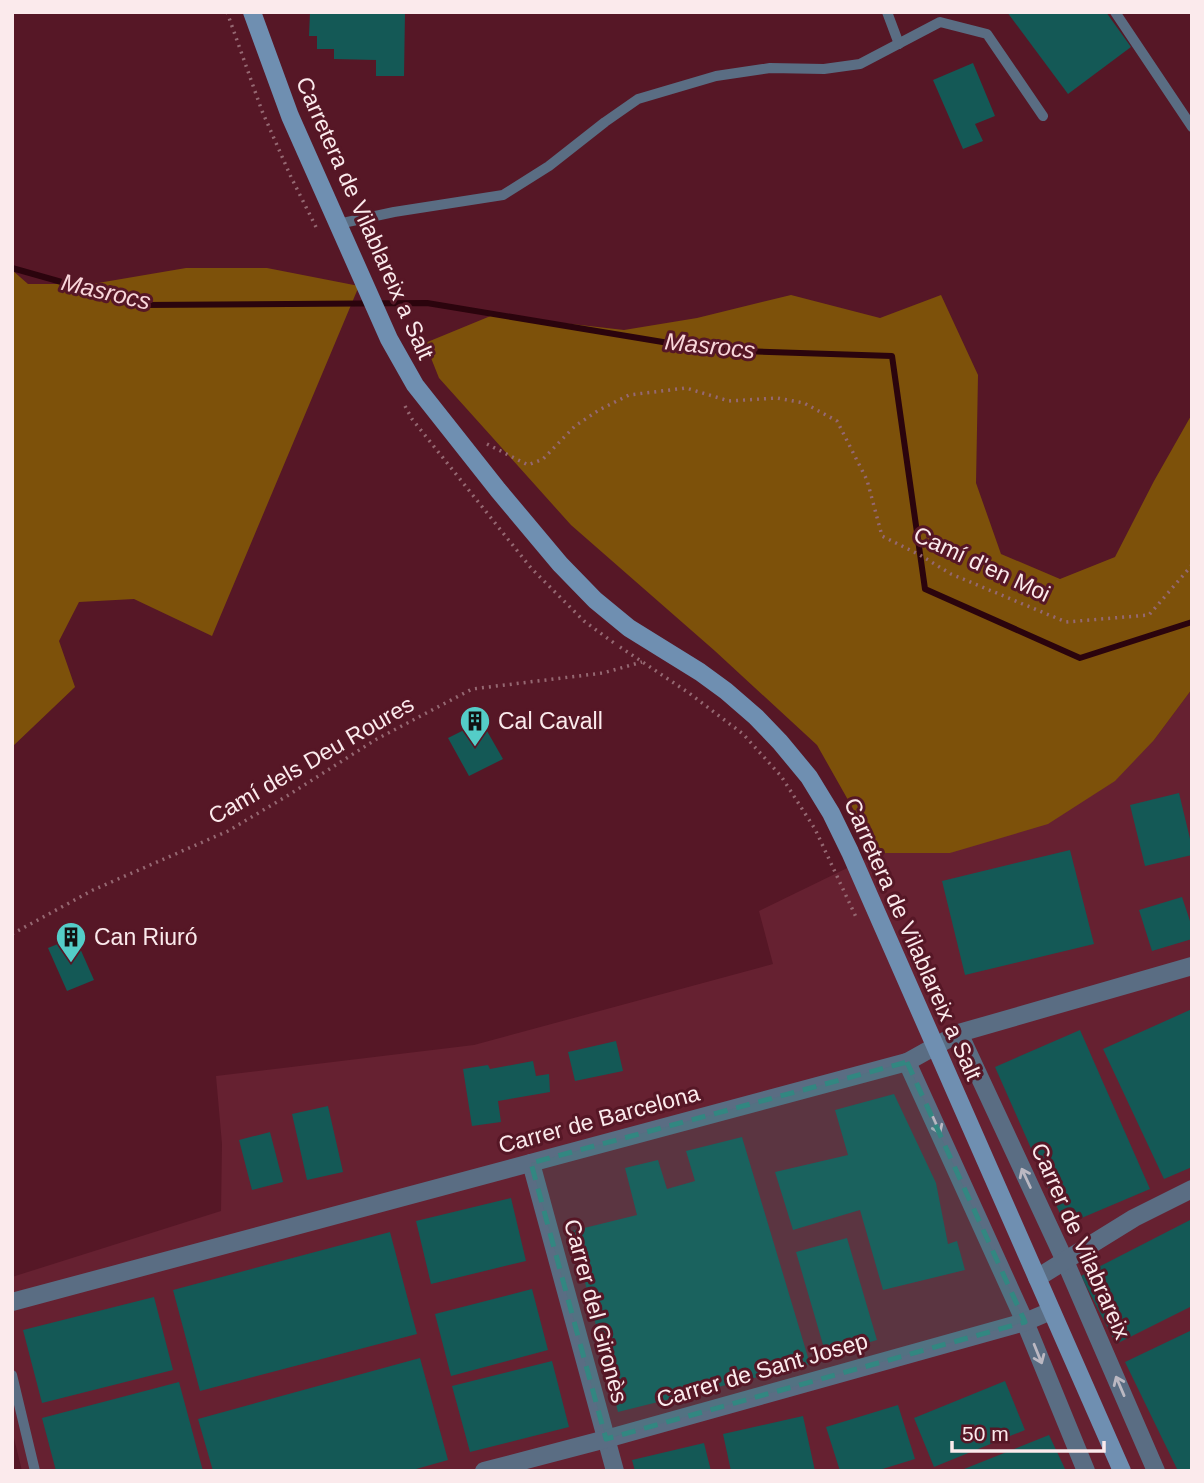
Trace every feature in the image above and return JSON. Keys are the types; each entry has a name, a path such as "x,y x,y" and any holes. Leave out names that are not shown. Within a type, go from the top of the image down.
{"street":[{"name":"Carretera de Vilablareix a Salt","path":"252,12 290,116 390,339 415,385 560,564 595,600 629,628 700,672 757,717 809,777 831,813 1122,1471"},
{"name":"Carrer de Barcelona","path":"12,1302 908,1062 959,1033 1192,966"},
{"name":"Carrer de Vilabrareix","path":"959,1033 1065,1261 1156,1471"},
{"path":"908,1062 1025,1322 1086,1471"},
{"name":"Carrer del Gironès","path":"531,1163 615,1471"},
{"path":"1037,1278 1134,1218 1192,1189"},
{"name":"Carrer de Sant Josep","path":"484,1471 1025,1322 1051,1311"}],"lane":[{"path":"887,12 899,44"},
{"path":"1115,12 1192,127"},
{"path":"338,225 394,212 503,195 549,166 638,99 716,76 770,68 824,69 860,64 940,22 987,34 1043,116"},
{"path":"12,1375 35,1471"}],"path":[{"name":"Camí d'en Moi","path":"486,444 528,465 543,459 575,426 629,395 686,388 729,401 777,398 804,403 837,421 867,481 882,536 951,574 1066,622 1149,615 1192,565"},
{"path":"438,452 457,439"},
{"name":"Camí dels Deu Roures","path":"12,934 93,890 228,831 375,740 472,689 603,673 642,662 743,734 780,776 815,829 859,924"}],"highlighted area":[{"path":"907,1062 1025,1322 606,1439 531,1163"}],"shaded area":[{"path":"186,268 267,268 359,286 212,636 134,599 79,602 59,641 75,687 12,747 12,270 28,284 92,284"},
{"path":"791,295 880,318 941,295 978,375 976,483 1001,554 1060,579 1115,557 1192,414 1192,689 1154,740 1115,781 1048,824 950,853 878,853 817,745 571,525 439,378 425,343 493,315 624,330 697,318"},
{"path":"1192,689 1192,1471 22,1471 12,1430 12,1277 221,1211 222,1144 216,1076 474,1045 773,964 759,911 878,853 950,853 1154,740"}],"building":[{"path":"310,12 405,12 404,76 376,76 376,60 334,59 334,49 317,49 317,36 309,36"},
{"path":"1007,12 1106,12 1131,47 1068,94"},
{"path":"973,63 995,116 975,124 983,141 963,149 933,80"},
{"name":"Cal Cavall","path":"470,727 477,737 487,731 503,759 469,776 448,738"},
{"path":"1179,793 1192,855 1145,866 1130,805"},
{"path":"1070,850 1094,944 965,975 942,881"},
{"path":"1182,897 1192,927 1192,939 1152,951 1139,910"},
{"name":"Can Riuró","path":"75,937 94,980 67,991 48,948"},
{"path":"1192,1009 1192,1167 1164,1179 1103,1049"},
{"path":"1080,1030 1150,1189 1065,1225 995,1067"},
{"path":"616,1041 623,1071 575,1081 568,1052"},
{"path":"533,1061 536,1076 549,1074 550,1092 498,1101 501,1122 472,1126 463,1069 488,1065 490,1069"},
{"path":"894,1094 936,1183 948,1244 957,1241 965,1270 883,1290 860,1210 793,1230 775,1172 848,1155 835,1110"},
{"path":"328,1106 343,1172 307,1180 292,1114"},
{"path":"270,1132 283,1182 252,1190 239,1140"},
{"path":"742,1137 810,1364 618,1412 572,1231 637,1215 625,1168 658,1160 667,1189 695,1181 686,1151"},
{"path":"511,1198 526,1261 431,1284 416,1221"},
{"path":"1192,1219 1192,1306 1116,1344 1081,1276"},
{"path":"390,1232 417,1334 200,1391 173,1290"},
{"path":"847,1238 877,1340 826,1355 796,1252"},
{"path":"532,1289 548,1350 451,1376 435,1314"},
{"path":"154,1297 173,1370 42,1403 23,1330"},
{"path":"1192,1330 1192,1471 1178,1471 1125,1362"},
{"path":"420,1358 448,1460 409,1471 213,1471 198,1419"},
{"path":"552,1361 569,1427 470,1452 452,1386"},
{"path":"1005,1381 1025,1430 934,1467 914,1418"},
{"path":"179,1382 203,1471 56,1471 42,1418"},
{"path":"898,1405 915,1459 876,1471 840,1471 826,1427"},
{"path":"803,1416 815,1471 731,1471 723,1434"},
{"path":"1049,1435 1066,1471 959,1471"},
{"path":"704,1443 711,1471 635,1471 632,1460"}],"waterway":[{"name":"Masrocs","path":"12,268 143,305 427,303 711,350 892,356 925,589 1080,658 1192,622"}],"place":[{"name":"Cal Cavall","path":"475,748"},
{"name":"Can Riuró","path":"71,964"}]}
